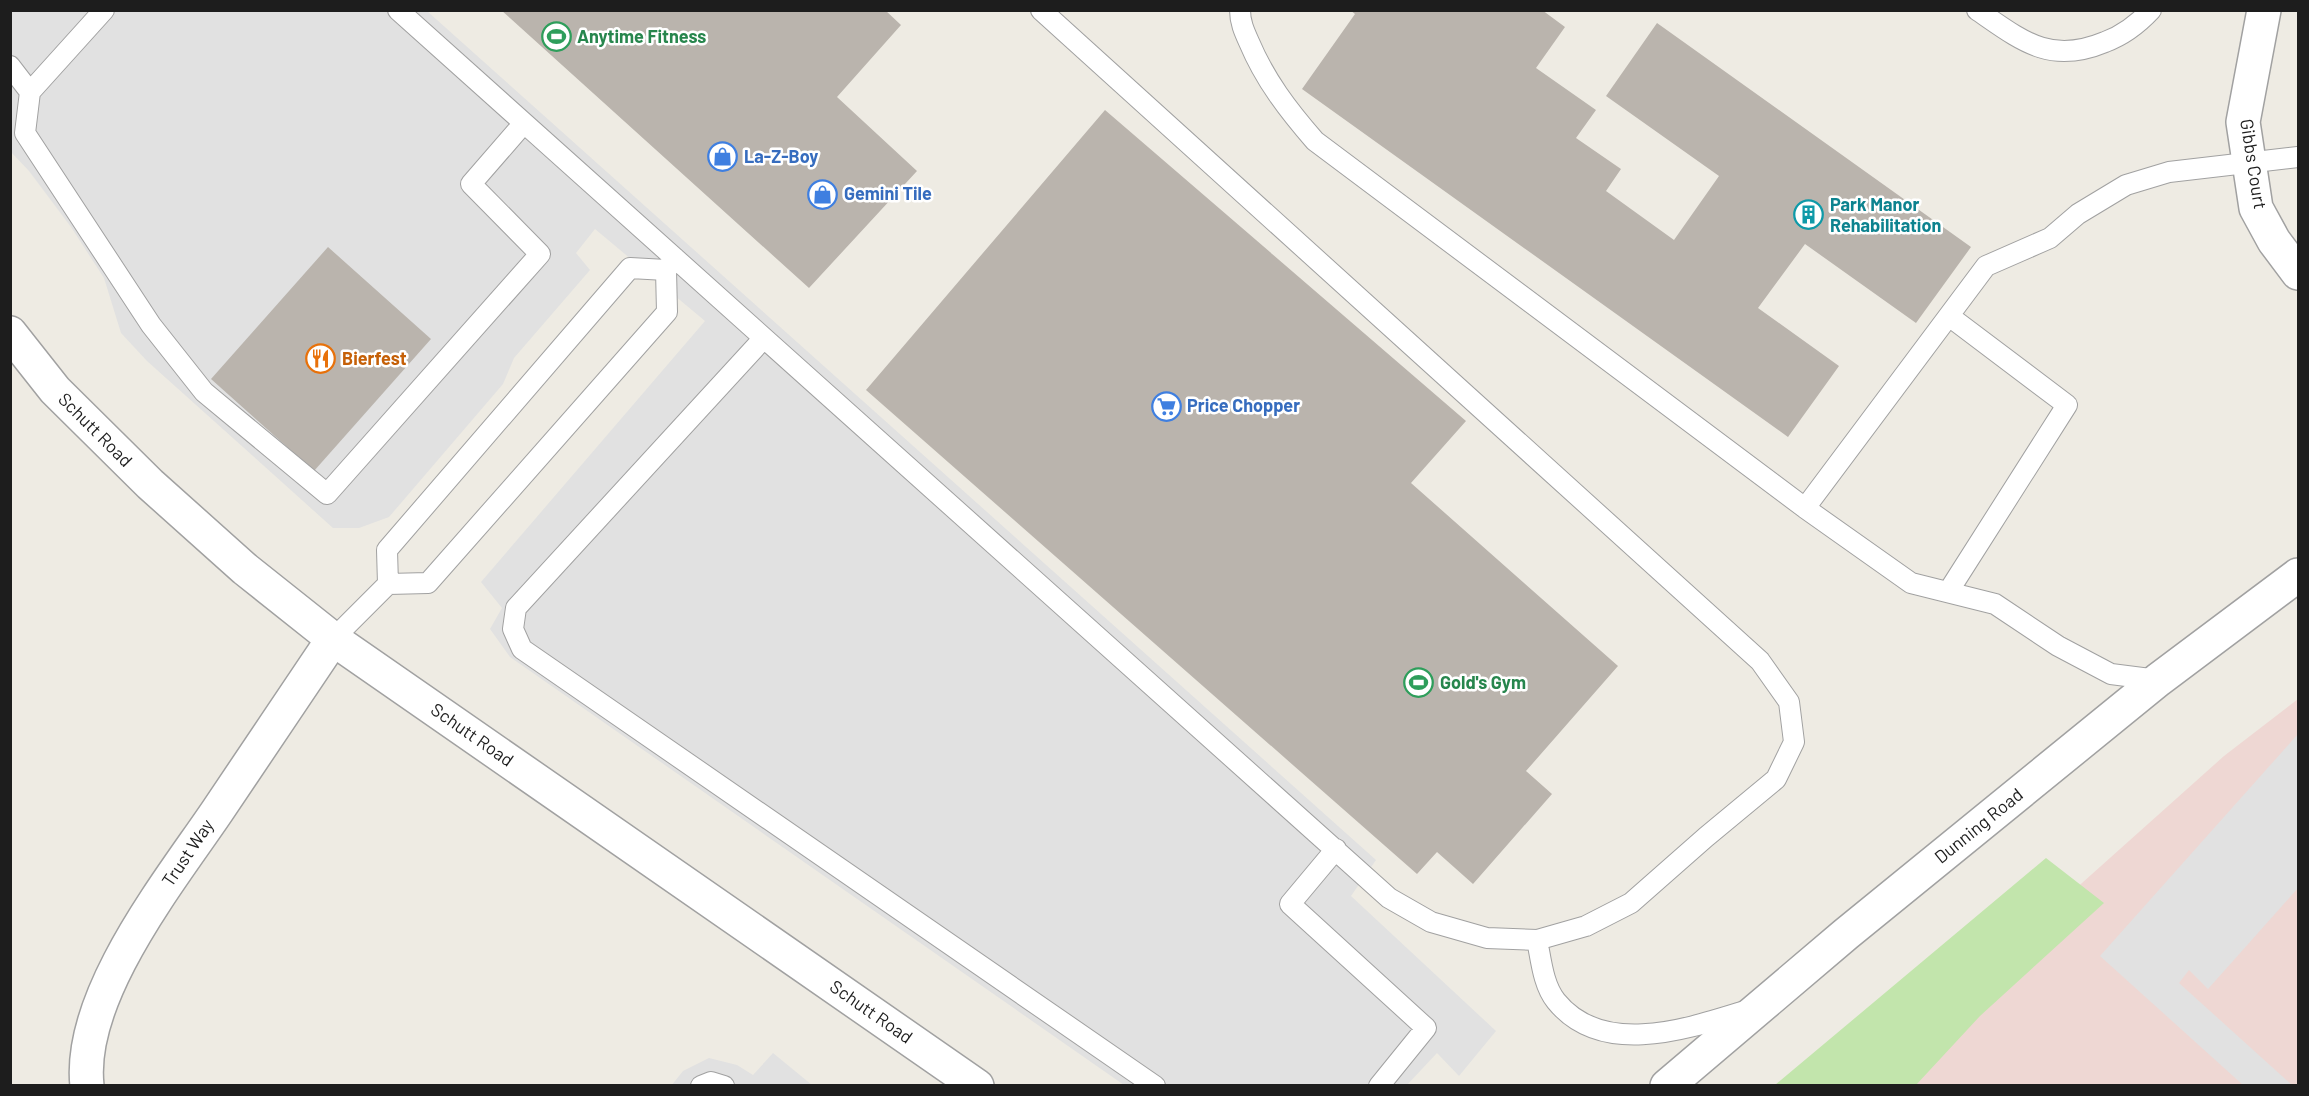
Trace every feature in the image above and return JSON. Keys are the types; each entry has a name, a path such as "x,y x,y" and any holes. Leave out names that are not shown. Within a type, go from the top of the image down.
{"street":[{"name":"Gibbs Court","path":"2264,10 2243,122 2256,208 2274,241 2298,273"},
{"name":"Schutt Road","path":"10,333 55,390 150,484 245,569 333,639 977,1086"},
{"name":"Dunning Road","path":"1667,1086 1846,934 2158,680 2298,574"},
{"name":"Trust Way","path":"87,1086 86,1058 98,1012 130,940 333,639"}],"lane":[{"path":"104,10 30,92 25,133 151,325 204,392 327,494 540,254 471,184 525,123"},
{"path":"398,10 525,123 670,264 763,339 1389,898 1431,922 1487,938 1538,940 1586,926 1631,903 1776,779 1794,742 1789,702 1760,661 1041,10"},
{"path":"1240,10 1240,21 1259,66 1286,108 1315,141 1805,508 1911,583 1995,604 2058,646 2112,674 2158,680"},
{"path":"1977,10 2019,38 2057,52 2086,50 2125,34 2151,10"},
{"path":"10,66 30,92"},
{"path":"1805,508 1986,266 2050,238 2078,214 2126,185 2169,172 2298,157"},
{"path":"333,639 388,584 428,583 667,312 670,264"},
{"path":"388,584 387,550 630,268 670,264"},
{"path":"1948,592 2067,405 1949,316"},
{"path":"763,339 516,608 513,629 522,649 1155,1086"},
{"path":"1336,849 1290,904 1426,1028 1379,1086"},
{"path":"1538,940 1542,971 1554,1000 1578,1023 1616,1034 1651,1034 1691,1028 1765,1004"},
{"path":"701,1086 711,1082 724,1086"}],"shaded area":[{"path":"11,11 427,11 1376,860 1351,896 1496,1031 1459,1076 1437,1053 1407,1085 1124,1085 510,657 490,629 502,608 481,582 705,321 595,229 576,253 590,270 514,358 503,384 389,517 359,528 333,528 147,361 121,333 104,278 71,227 29,171 11,152"},
{"path":"2298,699 2298,1085 1826,1086 2044,917 2224,756"},
{"path":"2298,734 2298,888 2208,989 2189,970 2179,983 2292,1085 2243,1085 2100,956"},
{"path":"773,1053 812,1085 671,1086 683,1071 709,1058 737,1065 753,1075"}],"green space":[{"path":"2046,858 2104,903 1980,1016 1916,1085 1775,1085"}],"building":[{"name":"La-Z-Boy","path":"501,10 885,10 901,25 837,97 917,171 809,288"},
{"name":"Park Manor Rehabilitation","path":"1350,10 1542,10 1565,27 1536,68 1596,110 1576,138 1621,169 1606,191 1674,240 1719,176 1606,96 1657,23 1971,247 1916,323 1805,244 1758,308 1839,366 1788,437 1302,89 1355,14"},
{"name":"Price Chopper","path":"1105,110 1466,421 1411,483 1618,666 1526,771 1552,794 1473,884 1437,852 1417,874 866,390"},
{"name":"Bierfest","path":"328,247 431,339 314,471 211,379"}],"place":[{"name":"Anytime Fitness","path":"556,37"},
{"name":"La-Z-Boy","path":"723,157"},
{"name":"Gemini Tile","path":"823,194"},
{"name":"Park Manor Rehabilitation","path":"1809,215"},
{"name":"Bierfest","path":"321,359"},
{"name":"Price Chopper","path":"1166,406"},
{"name":"Gold's Gym","path":"1419,683"}]}
